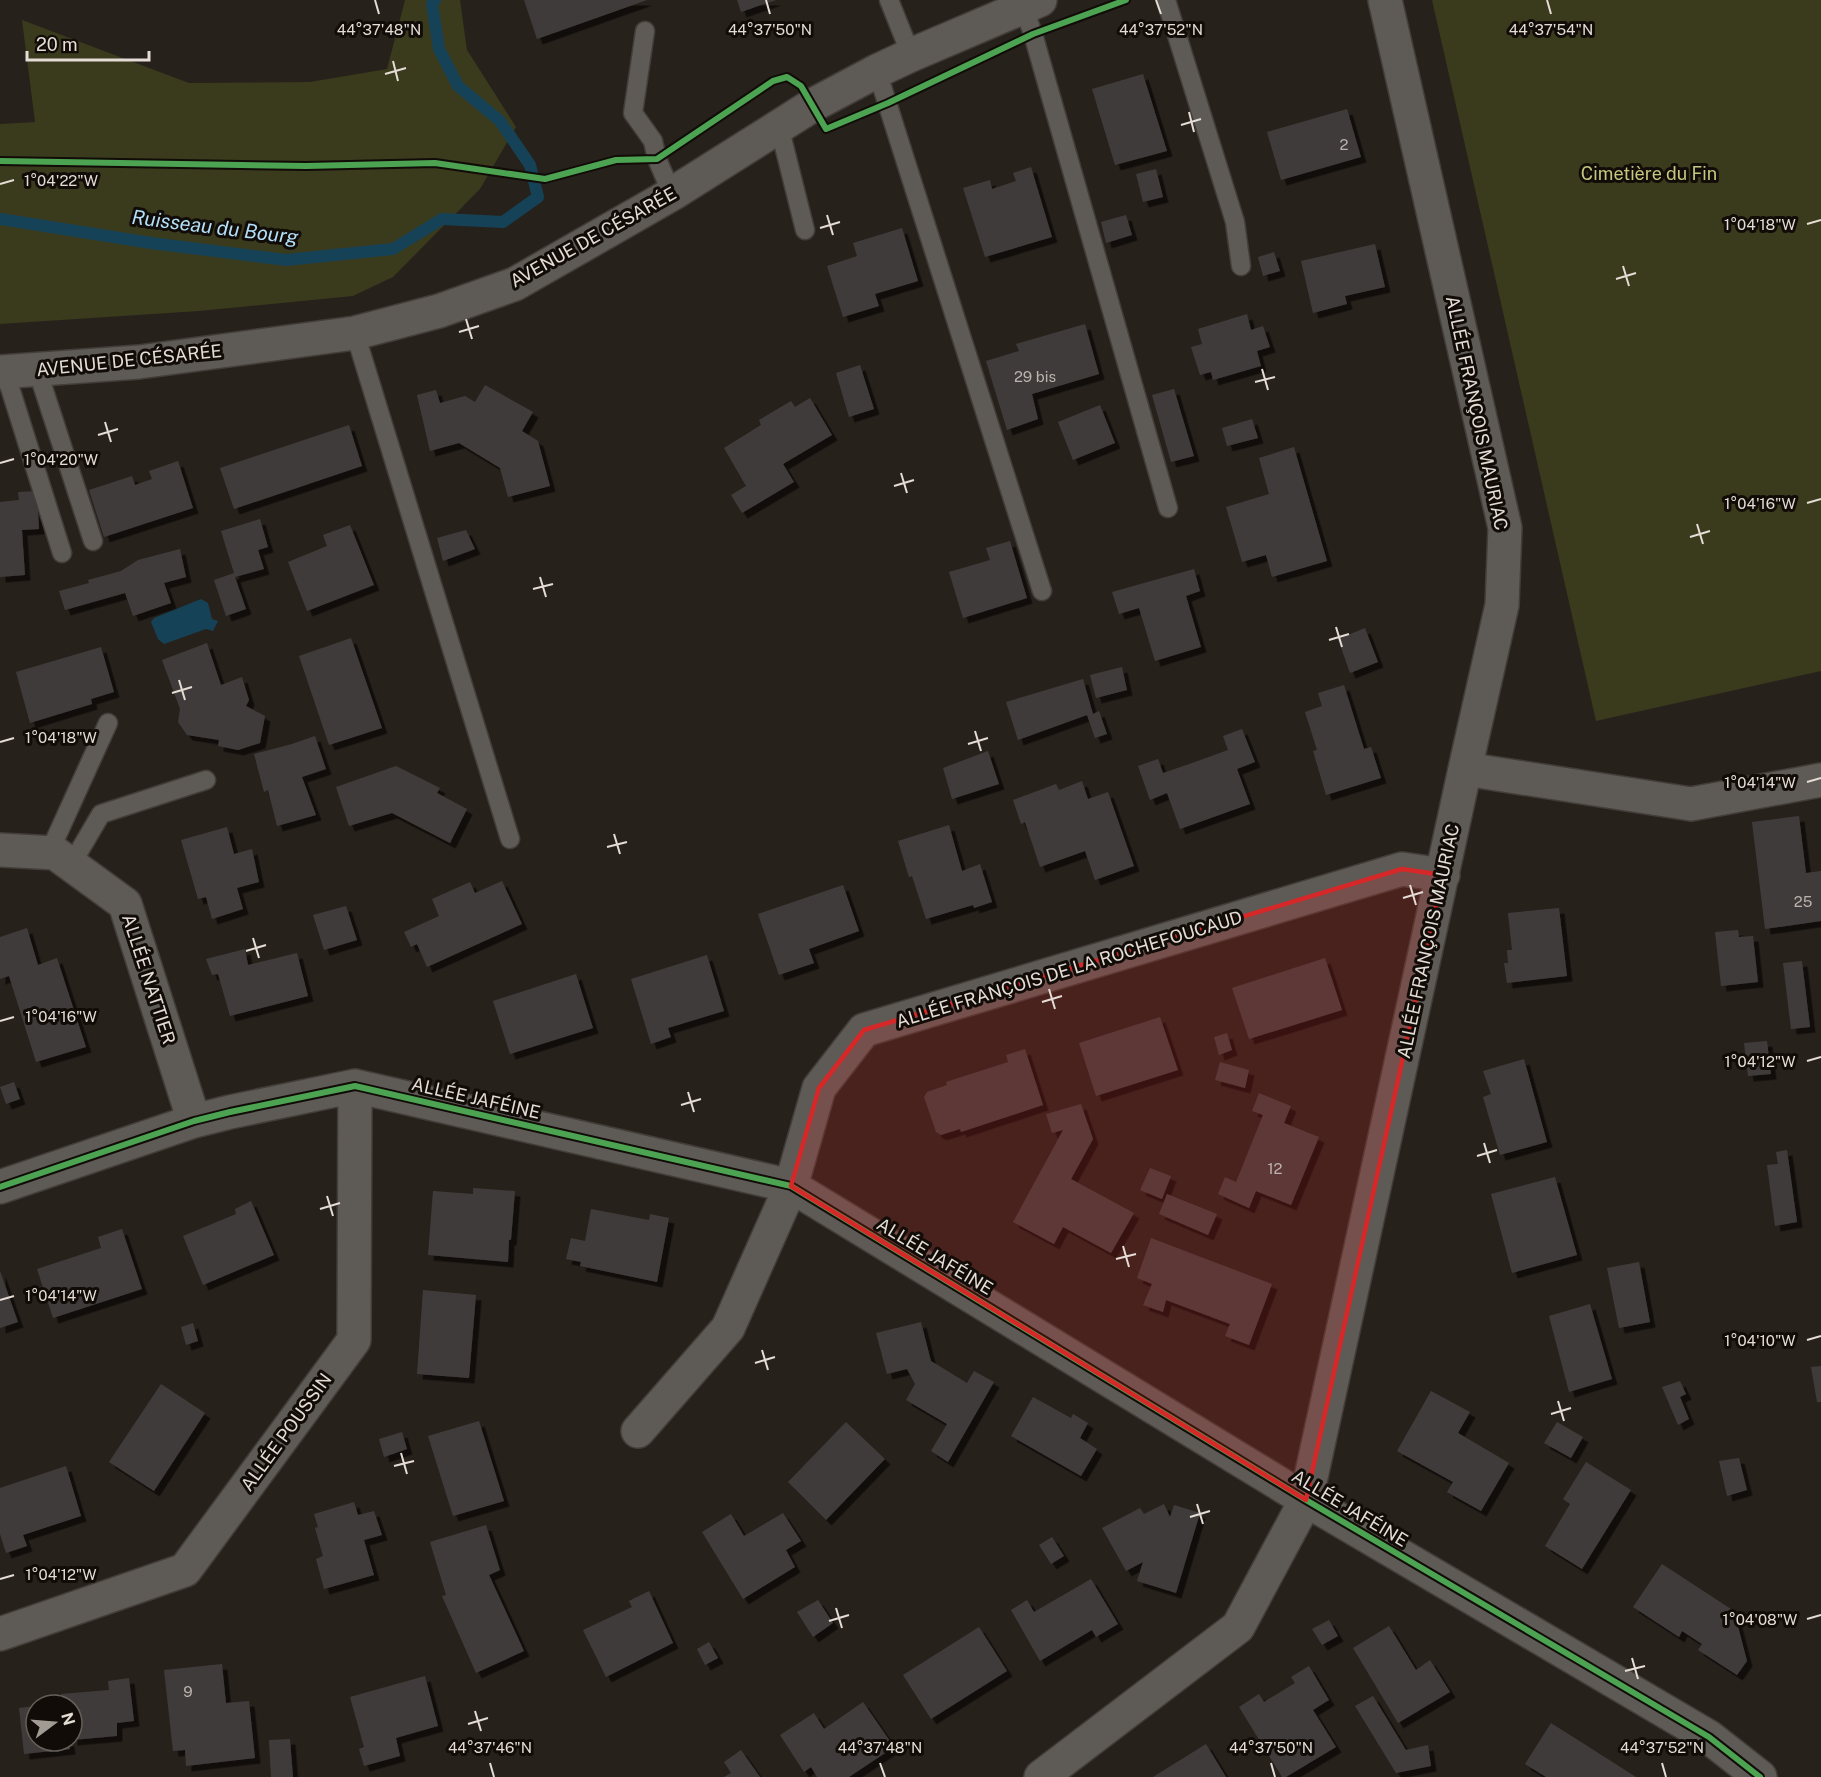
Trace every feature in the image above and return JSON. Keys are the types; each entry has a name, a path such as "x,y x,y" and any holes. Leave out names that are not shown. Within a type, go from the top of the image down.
{"street":[{"name":"ALLÉE FRANÇOIS MAURIAC","path":"1041,1777 1238,1627 1306,1500 1502,605 1505,528 1385,0"},
{"name":"AVENUE DE CÉSARÉE","path":"2,372 139,362 355,333 439,310 515,284 672,194 813,105 911,55 1031,3"},
{"path":"1465,769 1691,804 1821,780"},
{"path":"0,850 60,859"},
{"name":"ALLÉE NATTIER","path":"60,859 125,904 195,1121"},
{"name":"ALLÉE FRANÇOIS DE LA ROCHEFOUCAUD","path":"638,1431 728,1328 791,1186 819,1088 864,1030 1402,869 1443,875"},
{"name":"ALLÉE JAFÉINE","path":"0,1187 195,1121 355,1086 791,1186 1306,1500 1709,1737 1760,1777"},
{"name":"ALLÉE POUSSIN","path":"0,1634 185,1570 354,1340 355,1086"}],"lane":[{"path":"889,0 911,55"},
{"path":"1166,0 1235,222 1241,266"},
{"path":"1031,3 1033,34 1168,508"},
{"path":"645,31 633,113 653,141 657,159 672,194"},
{"path":"877,71 1042,591"},
{"path":"779,126 805,230"},
{"path":"355,333 510,839"},
{"path":"37,369 93,541"},
{"path":"2,372 62,553"},
{"path":"60,859 108,723"},
{"path":"60,859 101,814 206,780"}],"highlighted area":[{"path":"1402,869 1443,875 1306,1500 791,1186 819,1088 864,1030"}],"green space":[{"path":"405,0 460,0 467,50 516,127 480,189 393,277 353,296 199,311 0,324 0,124 35,122 22,20 189,83 310,82 387,69"},
{"name":"Cimetière du Fin","path":"1432,0 1821,0 1821,671 1596,721"}],"water":[{"path":"201,599 208,603 212,619 218,621 213,631 206,629 164,644 158,639 151,622 154,618"}],"building":[{"path":"524,0 647,0 537,39"},
{"path":"737,0 776,0 741,12"},
{"path":"1143,74 1167,151 1115,165 1092,89"},
{"path":"1347,109 1361,157 1281,180 1267,132"},
{"path":"1031,167 1052,237 985,257 963,188 990,180 992,189 1016,181 1013,173"},
{"path":"1156,169 1163,197 1143,202 1136,174"},
{"path":"1126,215 1132,235 1106,243 1101,222"},
{"path":"902,228 918,281 875,294 879,306 843,317 827,266 857,256 853,243"},
{"path":"1375,244 1385,287 1345,296 1347,304 1313,313 1301,261"},
{"path":"1274,252 1280,271 1263,276 1258,257"},
{"path":"1247,314 1251,330 1263,326 1270,347 1257,351 1261,366 1213,380 1211,372 1200,375 1191,347 1202,344 1198,329"},
{"path":"1085,324 1099,374 1032,394 1038,419 1007,430 986,361 1019,351 1016,344"},
{"path":"860,365 874,409 849,417 836,373"},
{"path":"485,385 533,412 522,431 538,441 550,486 508,497 500,468 459,443 430,451 417,395 436,390 440,403 465,396 475,402"},
{"path":"1174,389 1194,456 1171,462 1152,395"},
{"path":"810,398 832,435 783,464 794,482 742,513 731,495 746,486 724,448 761,425 759,420 791,401 795,407"},
{"path":"1100,405 1115,443 1073,460 1058,422"},
{"path":"1252,419 1258,438 1227,446 1222,428"},
{"path":"349,425 362,466 234,509 220,468"},
{"path":"1294,447 1327,561 1272,577 1266,555 1242,562 1226,507 1269,494 1259,458"},
{"path":"178,461 193,508 104,537 89,490 132,476 135,485 152,479 149,471"},
{"path":"37,491 39,529 22,530 25,575 0,577 0,502 19,500 18,492"},
{"path":"260,519 268,547 258,550 264,569 235,577 246,609 226,616 214,580 234,573 221,531"},
{"path":"350,525 374,585 307,611 288,562 327,546 323,535"},
{"path":"466,530 475,549 443,561 437,538"},
{"path":"1010,541 1027,598 963,618 949,572 990,560 986,548"},
{"path":"180,549 186,577 164,583 171,603 133,616 125,593 65,610 59,591 121,571 138,560"},
{"path":"1194,569 1200,591 1186,596 1201,647 1155,661 1139,608 1119,614 1112,592"},
{"path":"1365,628 1378,662 1350,673 1338,639"},
{"path":"351,638 382,728 329,745 299,656"},
{"path":"207,643 221,685 242,677 249,700 246,706 265,716 260,743 238,750 218,746 219,740 187,735 178,722 180,709 162,660"},
{"path":"101,647 114,692 91,699 92,704 30,723 16,672"},
{"path":"1122,667 1127,690 1096,698 1090,675"},
{"path":"1083,679 1093,714 1099,711 1107,734 1095,738 1087,715 1018,740 1006,702"},
{"path":"1344,685 1364,749 1371,747 1381,778 1326,795 1313,751 1317,750 1305,712 1322,706 1318,693"},
{"path":"1242,729 1255,762 1237,769 1250,804 1180,829 1167,793 1150,800 1138,766 1158,759 1163,773 1195,762 1228,750 1223,736"},
{"path":"315,736 326,769 302,777 316,815 277,826 268,790 264,792 254,754"},
{"path":"988,751 999,784 952,799 943,768"},
{"path":"396,766 440,788 437,793 467,809 450,843 392,813 349,826 336,787"},
{"path":"1082,781 1088,799 1108,792 1134,866 1095,880 1085,851 1040,867 1025,822 1021,824 1013,800 1056,784 1059,790"},
{"path":"1799,816 1806,873 1821,871 1821,921 1765,929 1752,822"},
{"path":"949,825 962,871 980,864 992,902 974,908 973,905 926,919 912,876 909,877 898,841"},
{"path":"227,827 234,854 252,849 259,882 237,888 243,909 212,919 206,897 198,899 181,840"},
{"path":"502,881 522,924 427,967 417,944 411,947 404,932 439,916 432,899 470,882 475,893"},
{"path":"843,885 859,931 809,949 814,963 779,975 758,914"},
{"path":"346,906 357,940 324,950 313,915"},
{"path":"1559,908 1567,976 1507,983 1504,963 1508,963 1507,950 1512,950 1508,913"},
{"path":"27,928 38,965 57,958 86,1047 36,1062 9,976 0,979 0,937"},
{"path":"1738,930 1739,937 1753,936 1758,982 1721,986 1715,932"},
{"path":"245,949 248,965 297,953 308,996 230,1016 218,974 212,975 206,959"},
{"path":"707,955 724,1011 668,1028 671,1037 651,1044 631,979"},
{"path":"1325,958 1342,1010 1249,1039 1232,988"},
{"path":"1802,961 1810,1027 1791,1029 1783,963"},
{"path":"576,974 593,1028 510,1054 493,1001"},
{"path":"1160,1017 1178,1070 1096,1096 1079,1043"},
{"path":"1227,1033 1232,1050 1219,1055 1214,1037"},
{"path":"1767,1041 1771,1074 1748,1076 1744,1043"},
{"path":"1025,1049 1043,1105 961,1132 960,1129 941,1135 936,1132 924,1097 927,1092 947,1085 946,1082 1008,1062 1006,1055"},
{"path":"1524,1059 1547,1142 1500,1155 1483,1097 1491,1094 1483,1071"},
{"path":"1220,1062 1249,1070 1245,1088 1215,1080"},
{"path":"14,1082 20,1099 6,1104 0,1087"},
{"path":"1259,1093 1291,1106 1284,1123 1319,1137 1291,1205 1256,1191 1249,1208 1218,1194 1225,1177 1236,1182 1263,1115 1252,1111"},
{"path":"1081,1104 1093,1139 1071,1179 1134,1213 1111,1253 1063,1227 1054,1244 1013,1222 1063,1130 1052,1133 1046,1114"},
{"path":"1787,1150 1797,1222 1775,1226 1767,1165 1778,1164 1776,1152"},
{"path":"1150,1168 1171,1176 1162,1199 1140,1190"},
{"path":"1555,1177 1577,1255 1512,1273 1491,1194"},
{"path":"473,1188 515,1191 508,1262 428,1255 433,1191 473,1194"},
{"path":"1167,1194 1217,1214 1208,1235 1159,1214"},
{"path":"251,1201 274,1255 203,1285 183,1236 236,1214 235,1209"},
{"path":"591,1209 649,1220 650,1214 669,1218 657,1282 580,1266 581,1262 566,1259 571,1238 585,1241"},
{"path":"122,1229 142,1289 53,1318 37,1269 101,1248 98,1237"},
{"path":"1151,1238 1272,1284 1249,1345 1225,1336 1230,1324 1166,1300 1163,1312 1143,1305 1152,1284 1137,1278"},
{"path":"1639,1262 1650,1322 1619,1328 1607,1268"},
{"path":"0,1271 18,1322 0,1328"},
{"path":"423,1290 476,1295 469,1378 417,1374"},
{"path":"1590,1304 1612,1379 1569,1392 1549,1316"},
{"path":"921,1322 931,1361 967,1383 974,1371 994,1382 948,1462 931,1451 947,1424 906,1400 915,1384 907,1369 887,1374 876,1333"},
{"path":"193,1323 198,1341 186,1345 181,1327"},
{"path":"1821,1366 1821,1402 1817,1402 1811,1367"},
{"path":"1680,1381 1686,1394 1680,1397 1689,1419 1678,1425 1662,1387"},
{"path":"161,1384 205,1413 154,1491 109,1462"},
{"path":"1431,1391 1470,1412 1458,1433 1509,1463 1481,1511 1447,1492 1453,1482 1397,1451"},
{"path":"1033,1397 1071,1418 1073,1414 1088,1423 1080,1438 1097,1449 1081,1476 1011,1436"},
{"path":"479,1421 504,1501 453,1516 428,1436"},
{"path":"846,1422 885,1459 826,1520 788,1482"},
{"path":"1557,1422 1583,1437 1571,1458 1544,1443"},
{"path":"402,1432 407,1449 384,1457 379,1439"},
{"path":"1739,1458 1747,1490 1727,1496 1719,1461"},
{"path":"1586,1462 1631,1490 1582,1569 1545,1546 1570,1504 1563,1499"},
{"path":"66,1466 81,1516 23,1535 27,1546 6,1553 0,1534 0,1488"},
{"path":"354,1502 358,1515 374,1511 382,1535 364,1540 374,1575 324,1589 316,1559 323,1556 315,1528 318,1527 314,1514"},
{"path":"1164,1504 1170,1517 1174,1505 1200,1513 1176,1593 1137,1581 1143,1562 1126,1571 1102,1528 1140,1508 1144,1514"},
{"path":"783,1513 801,1541 786,1550 795,1567 743,1599 702,1532 731,1514 744,1536"},
{"path":"486,1525 500,1570 489,1575 524,1651 476,1673 442,1596 446,1595 430,1542"},
{"path":"1052,1537 1064,1556 1051,1564 1039,1545"},
{"path":"1662,1564 1734,1611 1747,1661 1737,1675 1698,1650 1702,1644 1682,1631 1679,1637 1633,1607"},
{"path":"1091,1579 1118,1624 1096,1637 1092,1630 1040,1661 1011,1610 1027,1600 1034,1612"},
{"path":"649,1591 673,1643 606,1677 583,1630 632,1607 629,1601"},
{"path":"818,1600 833,1623 813,1637 797,1612"},
{"path":"1329,1620 1338,1636 1322,1645 1312,1629"},
{"path":"1389,1626 1416,1670 1430,1660 1450,1692 1398,1723 1353,1648"},
{"path":"979,1627 1007,1671 931,1719 903,1675"},
{"path":"709,1642 718,1658 705,1665 697,1649"},
{"path":"222,1664 226,1703 249,1701 255,1758 186,1766 185,1750 173,1751 164,1670"},
{"path":"1309,1666 1329,1700 1313,1710 1336,1747 1286,1777 1282,1777 1239,1707 1259,1694 1264,1702 1295,1683 1291,1677"},
{"path":"425,1676 438,1726 396,1738 400,1756 364,1766 359,1749 364,1747 350,1697"},
{"path":"129,1678 134,1721 117,1723 117,1736 84,1739 84,1693 73,1693 109,1690 108,1681"},
{"path":"1373,1696 1406,1750 1428,1745 1431,1766 1396,1773 1355,1706"},
{"path":"863,1702 894,1747 849,1777 817,1777 811,1767 804,1772 780,1735 814,1713 824,1729"},
{"path":"24,1707 24,1753 33,1753 24,1754 19,1708"},
{"path":"1551,1723 1636,1777 1546,1777 1525,1764"},
{"path":"290,1739 293,1777 271,1777 269,1740"},
{"path":"1206,1744 1226,1777 1153,1777"},
{"path":"741,1750 760,1777 724,1777 731,1773 724,1762"}],"waterway":[{"name":"Ruisseau du Bourg","path":"0,219 151,243 286,260 393,249 442,219 503,222 538,197 530,165 500,121 458,86 439,49 432,4 435,0"}],"cycle path":[{"path":"0,161 306,166 435,163 545,179 616,160 657,159 773,81 787,77 801,86 826,129 888,103 1033,34 1126,0"},
{"path":"0,1187 194,1121 355,1086 791,1186 1306,1500 1709,1737 1760,1777"}]}
